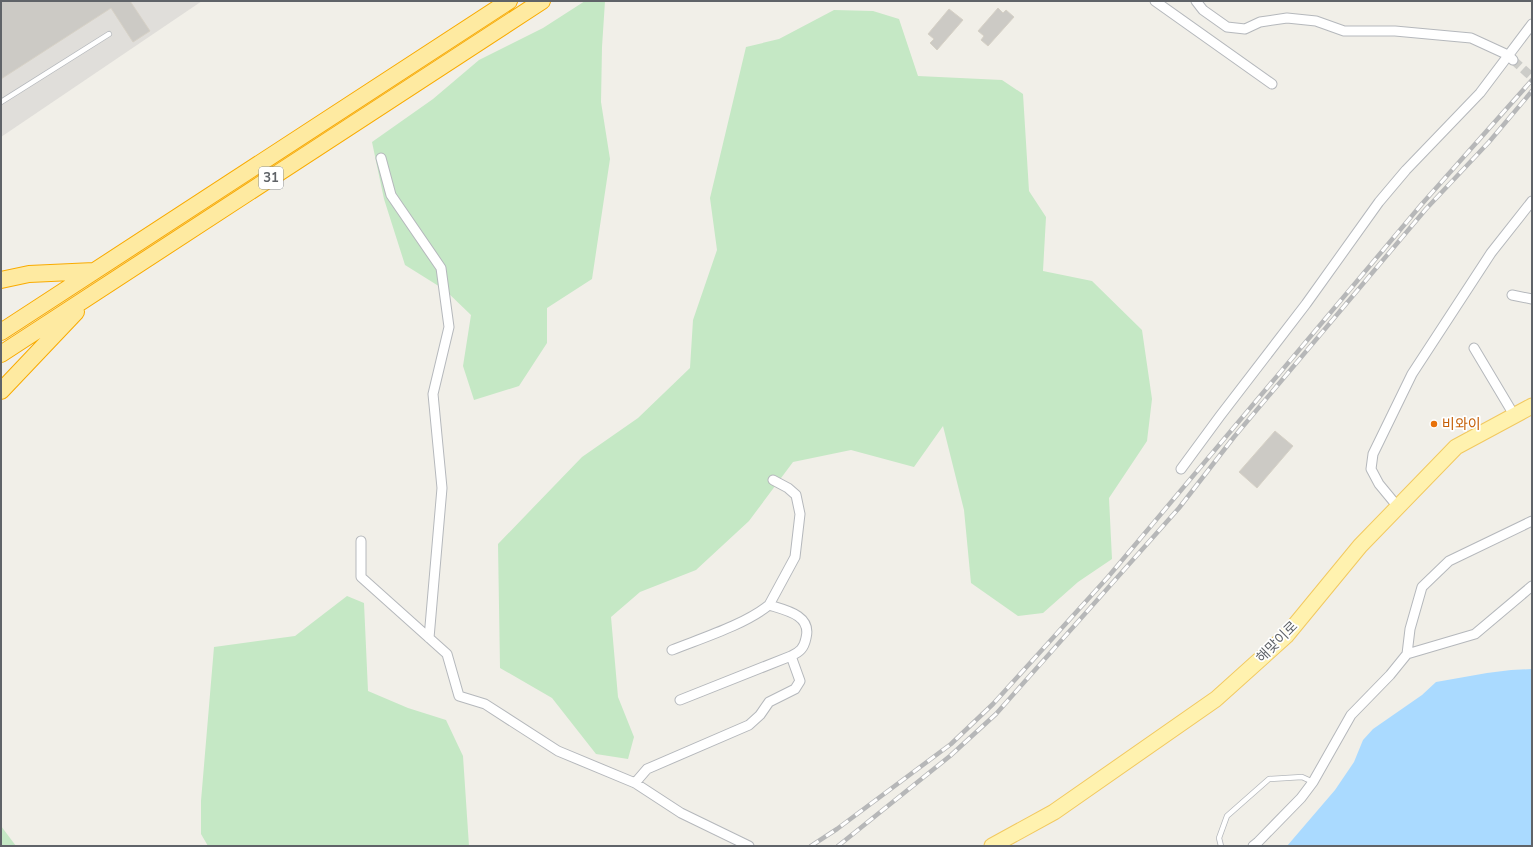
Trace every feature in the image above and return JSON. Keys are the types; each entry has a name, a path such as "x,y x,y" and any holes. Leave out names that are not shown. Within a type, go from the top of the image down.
{"highway":[{"name":"31","path":"1,332 509,1"},
{"name":"31","path":"1,354 542,1"},
{"path":"1,280 29,274 96,271"},
{"path":"1,391 93,294"}],"main road":[{"name":"해맞이로","path":"992,846 1054,812 1216,699 1286,636 1360,546 1456,447 1532,406"}],"street":[{"path":"1155,1 1272,84"},
{"path":"1196,1 1203,10 1227,27 1245,29 1260,22 1287,18 1316,21 1344,31 1395,31 1471,38 1511,58"},
{"path":"1181,469 1306,304 1380,202 1406,170 1480,93 1511,58 1532,24"},
{"path":"381,158 391,196 441,268 448,327 433,394 442,488 429,638"},
{"path":"1398,507 1379,484 1371,470 1373,454 1412,374 1491,253 1532,201"},
{"path":"1512,295 1532,299"},
{"path":"1474,348 1514,415"},
{"path":"672,650 744,620 759,613 769,605 795,557 800,514 796,496 788,488 773,480"},
{"path":"1253,846 1296,804 1313,782 1350,715 1390,675 1407,654 1410,629 1422,587 1449,561 1532,521"},
{"path":"361,542 361,577 447,654 459,696 485,704 558,751 635,783 681,813 748,846"},
{"path":"1407,654 1475,634 1532,586"},
{"path":"680,700 791,656 803,648 808,632 806,624 801,618 787,611 769,605"},
{"path":"635,783 647,769 749,725 760,715 769,702 795,689 800,681 791,656"}],"lane":[{"path":"1,102 109,34"},
{"path":"1221,846 1219,838 1227,816 1269,779 1302,777 1313,782"}],"shaded area":[{"path":"1,1 202,1 1,137"}],"green space":[{"path":"585,1 605,1 601,102 610,159 592,279 547,308 547,343 519,386 474,400 463,366 471,315 445,290 405,265 384,199 372,142 433,99 479,60 543,28"},
{"path":"834,10 873,11 899,19 918,76 1002,80 1023,94 1029,191 1046,217 1043,271 1092,281 1142,330 1152,399 1147,441 1109,498 1112,559 1078,582 1043,613 1018,616 971,583 964,510 943,426 914,467 851,450 793,462 749,521 696,570 640,592 611,617 618,697 634,737 628,759 596,754 552,698 500,668 498,544 582,457 638,418 690,368 693,320 717,250 710,198 746,47 779,39"},
{"path":"347,596 364,603 368,691 408,708 446,720 463,756 469,846 208,846 201,834 201,801 214,647 295,636"},
{"path":"1,826 16,846 1,846"}],"water":[{"path":"1532,669 1532,846 1287,846 1335,790 1354,762 1363,740 1373,729 1422,695 1436,682 1487,673"}],"building":[{"path":"1,1 130,1 150,31 133,42 111,8 1,79"},
{"path":"998,8 1003,13 1006,10 1014,17 988,46 981,40 984,36 978,31"},
{"path":"949,9 963,20 937,50 930,43 934,39 928,34"},
{"path":"1275,431 1293,446 1257,488 1239,472"}],"tunnel":[{"path":"1513,60 1532,77"}],"railway":[{"path":"811,846 837,829 951,744 993,704 1108,577 1421,205 1532,80"},
{"path":"838,846 950,756 996,714 1179,508 1234,437 1426,209 1489,142 1532,91"}],"place":[{"name":"비와이","path":"1434,424"}]}
